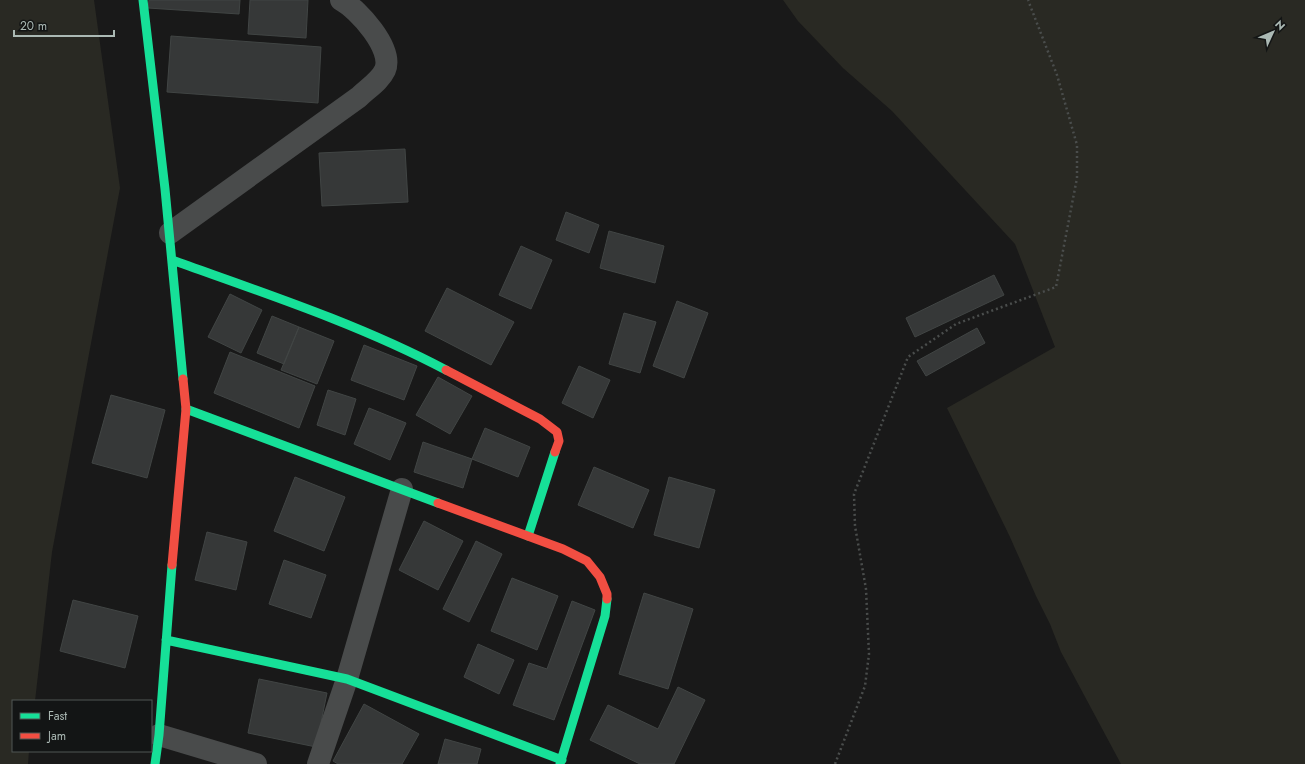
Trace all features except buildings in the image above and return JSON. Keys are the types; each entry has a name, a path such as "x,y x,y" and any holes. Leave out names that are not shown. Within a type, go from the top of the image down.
{"street":[{"path":"143,0 170,233 186,409 166,640 160,735 155,764"},
{"path":"170,233 359,97 381,76 386,64 383,46 367,23 341,0"},
{"path":"172,260 316,312 410,351 540,419 557,432 559,441 528,536"},
{"path":"166,640 347,679 561,762 605,616 607,594 600,577 587,561 563,549 186,409"},
{"path":"318,764 347,679 402,489"},
{"path":"160,735 256,764"}],"path":[{"path":"835,764 865,686 869,654 866,590 855,526 854,494 908,357 956,324 1056,288 1077,178 1077,145 1057,75 1028,0"}],"shaded area":[{"path":"0,0 94,0 120,188 52,552 35,700 12,700 12,752 29,752 28,764 0,764"},
{"path":"783,0 1305,0 1305,764 1121,764 1061,652 1050,624 1010,537 947,408 1055,347 1015,244 892,111 843,68 798,21"}],"traffic: fast":[{"path":"143,0 165,189 183,379"},
{"path":"172,260 311,310 413,353 446,370"},
{"path":"186,409 438,503"},
{"path":"528,536 555,452"},
{"path":"155,764 159,735 172,565"},
{"path":"560,764 605,616 607,599"},
{"path":"166,640 347,679 562,760"}],"traffic: jam":[{"path":"446,370 540,419 557,432 559,441 555,452"},
{"path":"172,565 186,409 183,379"},
{"path":"438,503 563,549 587,561 600,577 607,594 607,599"}]}
